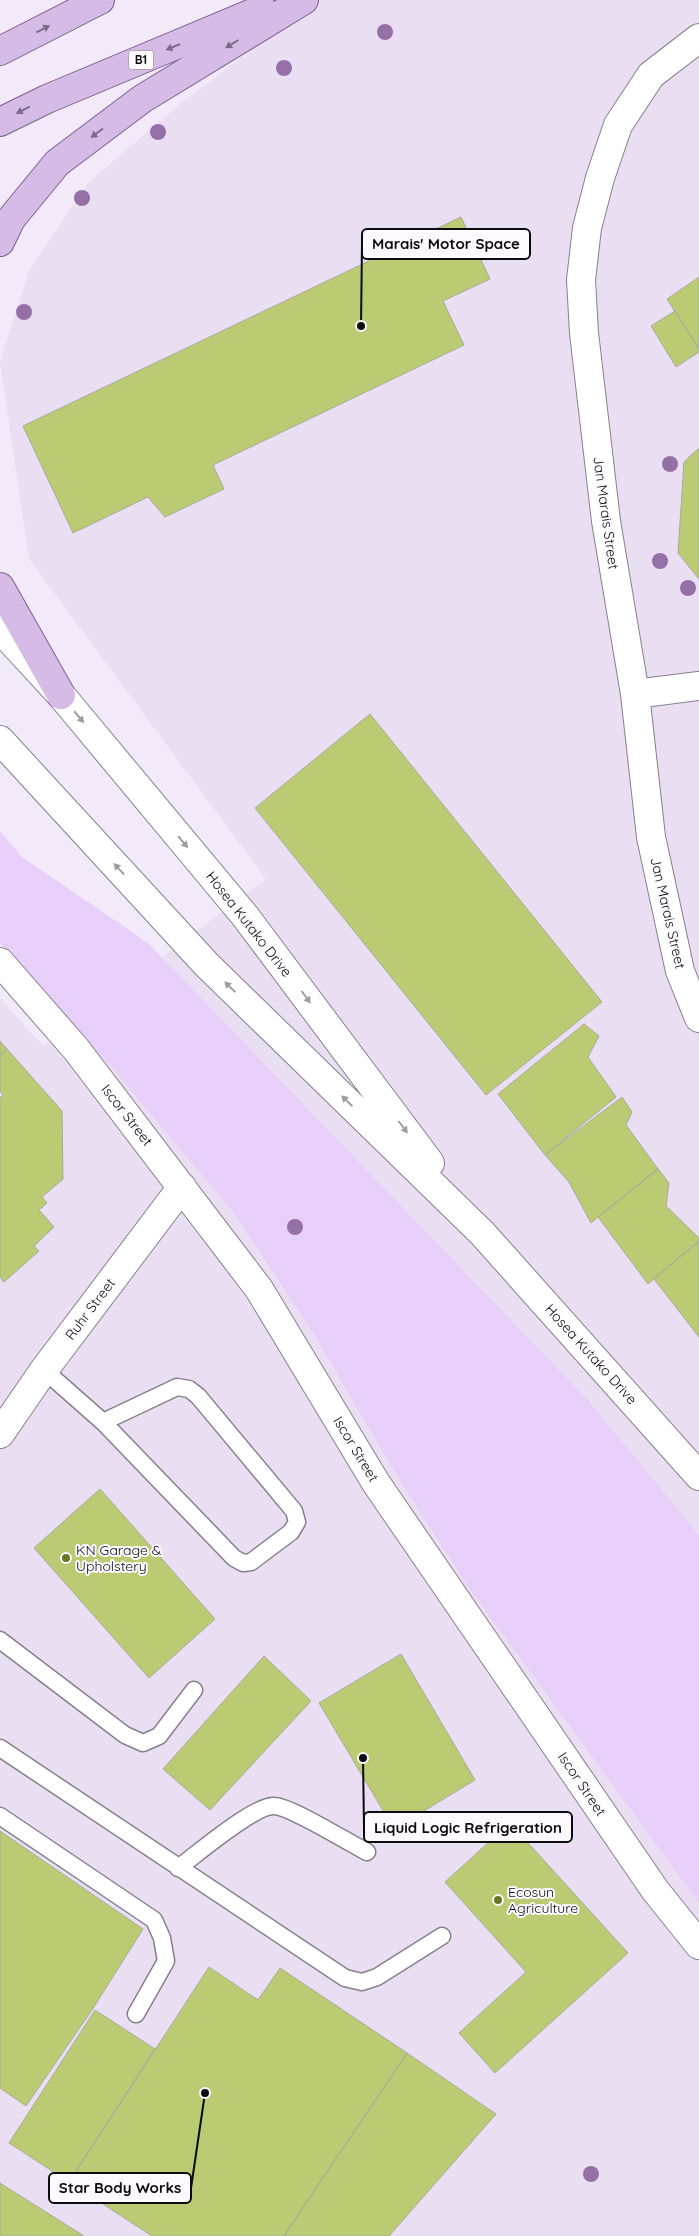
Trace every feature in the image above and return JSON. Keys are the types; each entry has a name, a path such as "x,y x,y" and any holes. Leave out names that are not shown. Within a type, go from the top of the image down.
{"main road":[{"path":"0,51 100,0"},
{"name":"B1","path":"0,122 47,98 282,0"},
{"path":"0,242 11,219 57,163 142,99 304,0"},
{"path":"0,587 61,695"}],"street":[{"name":"Jan Marais Street","path":"699,38 651,75 618,125 600,178 587,228 581,280 584,333 606,521 635,694 651,837 680,971 699,1018"},
{"name":"Hosea Kutako Drive","path":"0,629 61,695 245,916 482,1232"},
{"path":"635,694 699,686"},
{"name":"Hosea Kutako Drive","path":"0,740 207,965 482,1232 699,1476"},
{"name":"Iscor Street","path":"0,962 76,1049 259,1289 376,1483 655,1890 699,1946"},
{"name":"Ruhr Street","path":"0,1434 44,1370 182,1186"}],"lane":[{"path":"44,1370 104,1422 234,1558 243,1563 251,1562 291,1532 296,1522 294,1511 198,1396 189,1389 177,1387 104,1422"},
{"path":"0,1640 125,1735 142,1743 158,1736 194,1690"},
{"path":"0,1748 345,1978 362,1982 377,1977 442,1936"},
{"path":"178,1868 256,1811 274,1806 291,1811 367,1852"},
{"path":"0,1816 154,1920 162,1938 166,1960 136,2014"}],"shaded area":[{"path":"315,0 699,0 699,2236 0,2236 0,998 43,1046 266,879 29,559 0,362 29,271 88,183 178,106"},
{"path":"0,831 22,857 148,943 586,1398 699,1535 699,1903 467,1585 394,1471 317,1339 234,1213 113,1069 0,943"}],"building":[{"path":"461,217 490,279 443,301 464,345 213,465 224,489 165,517 148,497 73,533 23,426"},
{"path":"699,277 699,349 667,299"},
{"path":"675,311 699,349 699,352 676,367 651,326"},
{"path":"699,448 699,579 678,553 684,462"},
{"path":"370,714 602,1002 486,1095 255,808"},
{"path":"584,1024 599,1036 588,1057 616,1097 545,1155 498,1094"},
{"path":"0,1041 7,1049 0,1055"},
{"path":"7,1049 62,1111 63,1179 42,1197 47,1203 39,1210 54,1227 34,1246 39,1251 4,1282 0,1277 0,1098 3,1095 0,1091 0,1055"},
{"path":"622,1097 632,1112 626,1125 658,1169 591,1223 569,1182 545,1155"},
{"path":"658,1169 669,1183 666,1206 699,1238 699,1241 648,1284 598,1217"},
{"path":"699,1241 699,1337 654,1279"},
{"path":"100,1489 215,1619 149,1678 34,1548"},
{"path":"401,1654 475,1780 394,1829 319,1703"},
{"path":"264,1656 311,1701 210,1810 163,1769"},
{"path":"510,1823 628,1953 495,2073 459,2033 526,1972 445,1882"},
{"path":"0,1831 143,1929 92,2010 26,2106 0,2088"},
{"path":"209,1967 258,2000 280,1968 407,2053 284,2236 152,2236 69,2182"},
{"path":"95,2010 155,2049 69,2182 9,2143"},
{"path":"407,2053 496,2114 389,2236 284,2236"},
{"path":"0,2183 84,2236 0,2236"}],"place":[{"name":"Marais' Motor Space","path":"361,326"},
{"name":"KN Garage & Upholstery","path":"66,1558"},
{"name":"Liquid Logic Refrigeration","path":"363,1758"},
{"name":"Ecosun Agriculture","path":"498,1900"},
{"name":"Star Body Works","path":"205,2093"}]}
